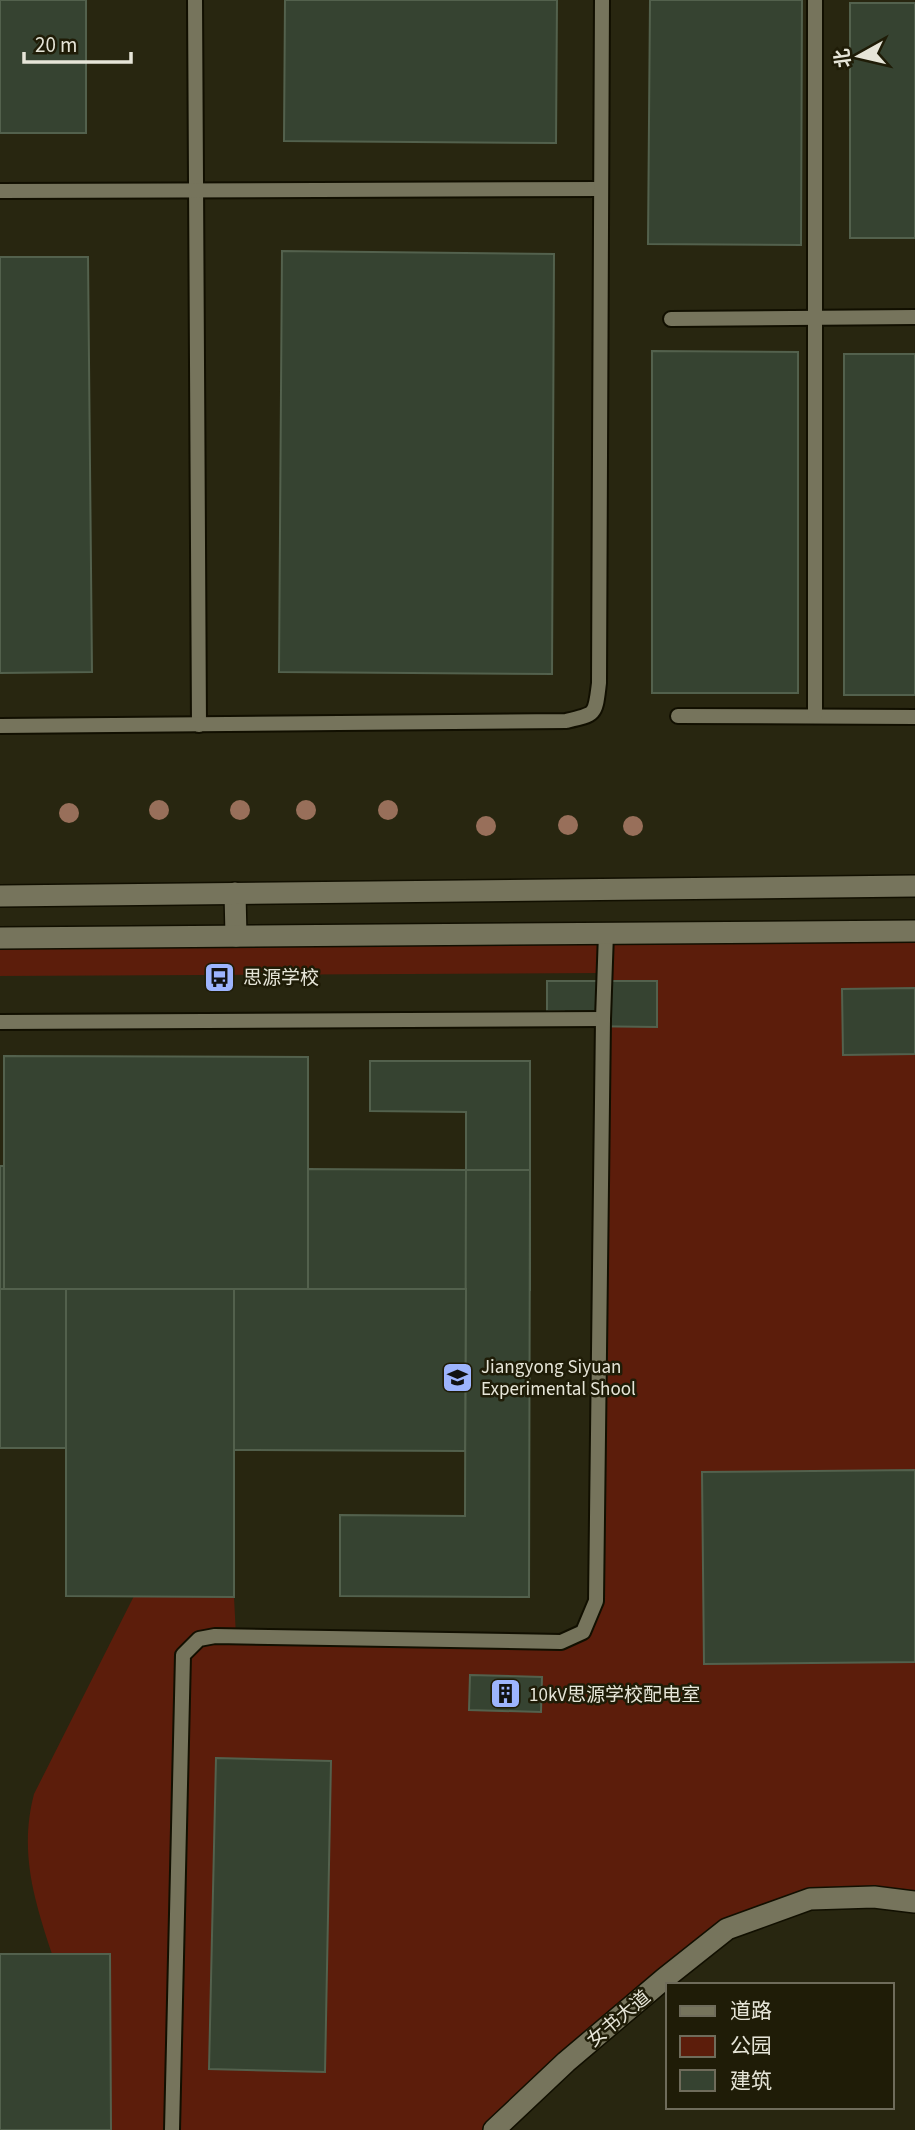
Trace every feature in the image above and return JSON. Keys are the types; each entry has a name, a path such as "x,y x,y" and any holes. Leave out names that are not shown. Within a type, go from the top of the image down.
{"main road":[{"path":"0,896 915,886"},
{"path":"235,893 236,936"},
{"path":"0,938 915,931"},
{"name":"女书大道","path":"494,2130 566,2062 727,1929 810,1899 874,1897 915,1902"}],"lane":[{"path":"195,0 199,725"},
{"path":"0,726 565,721 589,716 596,708 599,683 602,0"},
{"path":"815,0 815,716"},
{"path":"0,191 601,189"},
{"path":"671,319 915,317"},
{"path":"678,716 915,717"},
{"path":"172,2130 183,1654 199,1639 215,1636 561,1642 583,1632 596,1601 606,933"},
{"path":"0,1022 603,1019"}],"green space":[{"path":"915,931 915,1471 702,1472 704,1664 915,1662 915,1902 810,1899 727,1929 494,2130 111,2130 110,1954 52,1954 34,1894 28,1836 34,1794 134,1596 234,1597 236,1636 561,1642 584,1632 596,1601 604,973 0,976 0,938"}],"building":[{"path":"0,0 86,0 86,133 0,133"},
{"path":"285,0 557,0 556,143 284,141"},
{"path":"650,0 802,0 801,245 648,244"},
{"path":"850,3 915,3 915,238 850,238"},
{"path":"282,251 554,254 552,674 279,672"},
{"path":"0,257 88,257 92,672 0,673"},
{"path":"652,351 798,352 798,693 652,693"},
{"path":"844,354 915,354 915,695 844,695"},
{"path":"547,981 657,981 657,1027 578,1026 564,1011 547,1011"},
{"path":"915,988 915,1054 843,1055 842,989"},
{"path":"4,1056 308,1057 308,1289 4,1289"},
{"path":"370,1061 530,1061 530,1290 308,1289 308,1169 466,1170 466,1112 370,1111"},
{"path":"0,1166 4,1166 4,1289 0,1289"},
{"path":"466,1170 530,1170 529,1597 340,1596 340,1515 465,1516"},
{"path":"0,1289 66,1289 66,1448 0,1448"},
{"path":"66,1289 234,1289 234,1597 66,1596"},
{"path":"234,1289 466,1289 465,1451 234,1450"},
{"path":"915,1470 915,1662 704,1664 702,1472"},
{"name":"10kV思源学校配电室","path":"470,1675 542,1677 541,1712 469,1710"},
{"path":"216,1758 331,1761 325,2072 209,2069"},
{"path":"0,1954 110,1954 111,2130 0,2130"}],"place":[{"name":"思源学校","path":"220,977"},
{"name":"Jiangyong Siyuan Experimental Shool","path":"458,1377"},
{"name":"10kV思源学校配电室","path":"506,1694"}]}
